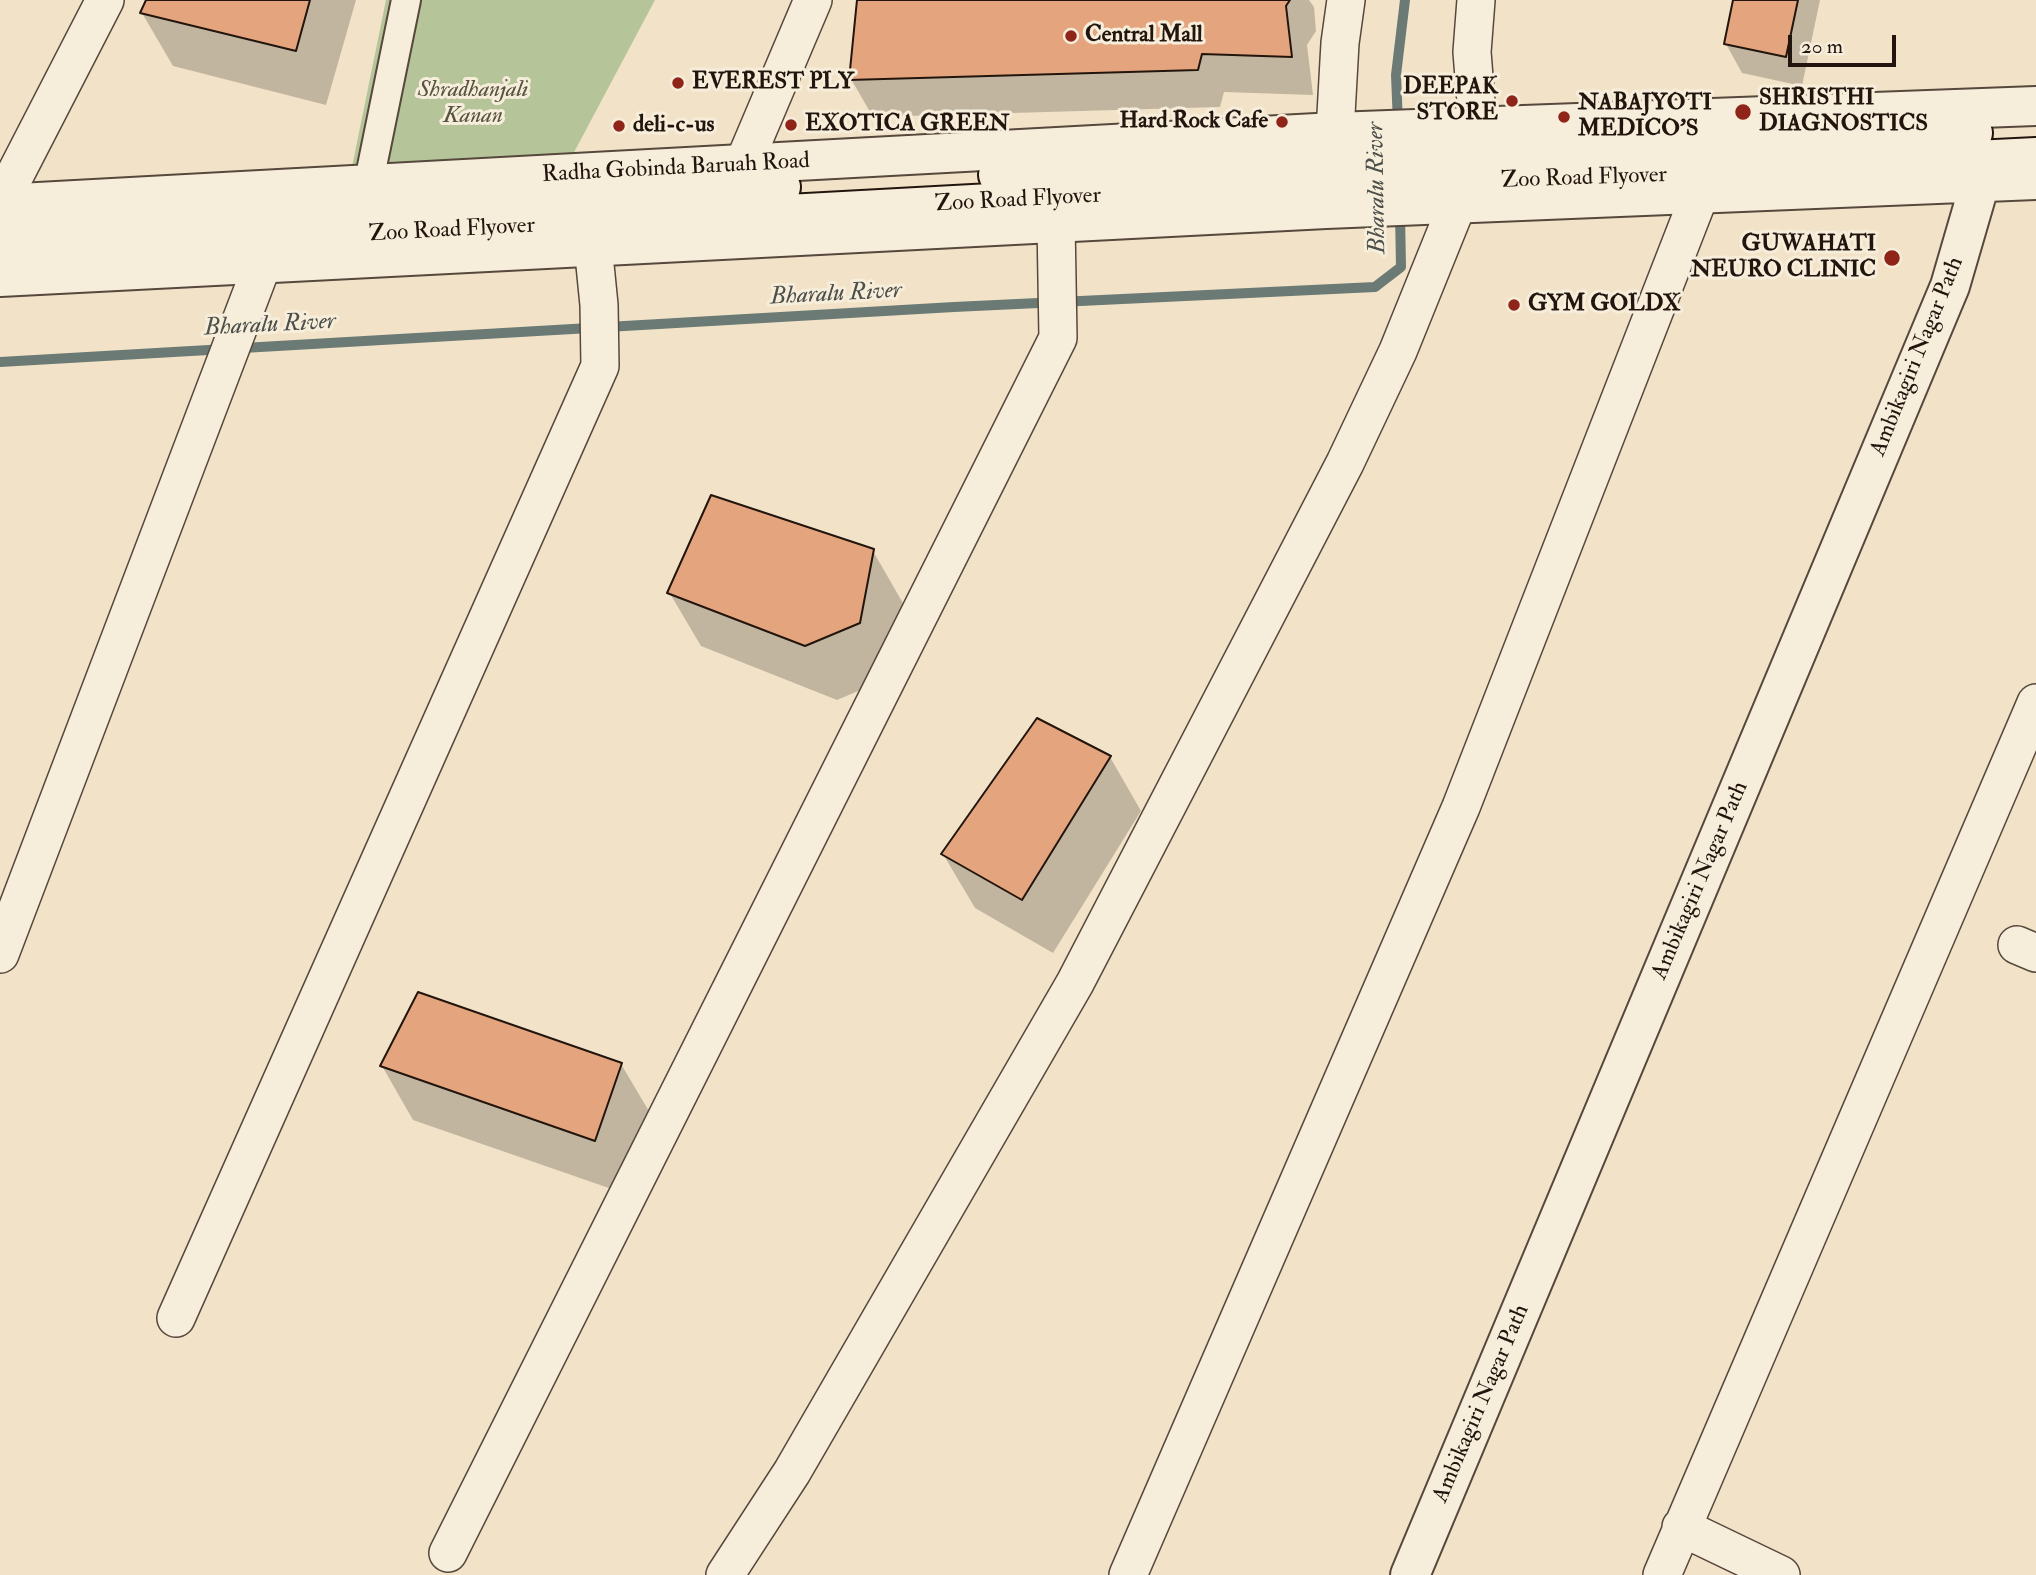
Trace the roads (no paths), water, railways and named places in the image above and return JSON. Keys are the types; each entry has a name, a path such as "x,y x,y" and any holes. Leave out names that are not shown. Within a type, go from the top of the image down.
{"street":[{"path":"0,204 105,0"},
{"path":"368,186 406,0"},
{"path":"743,165 813,0"},
{"path":"1344,131 1340,43 1346,0"},
{"path":"1460,128 1472,52 1476,0"},
{"name":"Radha Gobinda Baruah Road","path":"0,204 1344,131 2036,106"},
{"name":"Zoo Road Flyover","path":"0,224 1055,172 2036,131"},
{"name":"Zoo Road Flyover","path":"0,251 604,224 1052,199 1645,177 2036,157"},
{"path":"0,277 1326,209 2036,180"},
{"name":"Ambikagiri Nagar Path","path":"1410,1575 1950,285 1980,183"},
{"path":"1128,1575 1461,807 1700,194"},
{"path":"725,1575 792,1472 1075,983 1345,463 1398,351 1446,205"},
{"path":"448,1553 1058,338 1056,222"},
{"path":"176,1318 600,366 599,305 593,245"},
{"path":"0,954 241,326 262,263"},
{"path":"1662,1575 2036,703"},
{"path":"1682,1527 1781,1575"}],"waterway":[{"name":"Bharalu River","path":"1398,124 1396,75 1405,0"},
{"name":"Bharalu River","path":"0,362 954,307 1375,287 1401,267 1400,213"}],"place":[{"name":"Central Mall","path":"1071,36"},
{"name":"EVEREST PLY","path":"678,83"},
{"name":"DEEPAK STORE","path":"1512,101"},
{"name":"SHRISTHI DIAGNOSTICS","path":"1743,112"},
{"name":"NABAJYOTI MEDICO'S","path":"1564,117"},
{"name":"Hard Rock Cafe","path":"1282,122"},
{"name":"EXOTICA GREEN","path":"791,125"},
{"name":"deli-c-us","path":"619,126"},
{"name":"GUWAHATI NEURO CLINIC","path":"1892,258"},
{"name":"GYM GOLDX","path":"1514,305"}],"park label":[{"name":"Shradhanjali Kanan","path":"473,104"}]}
